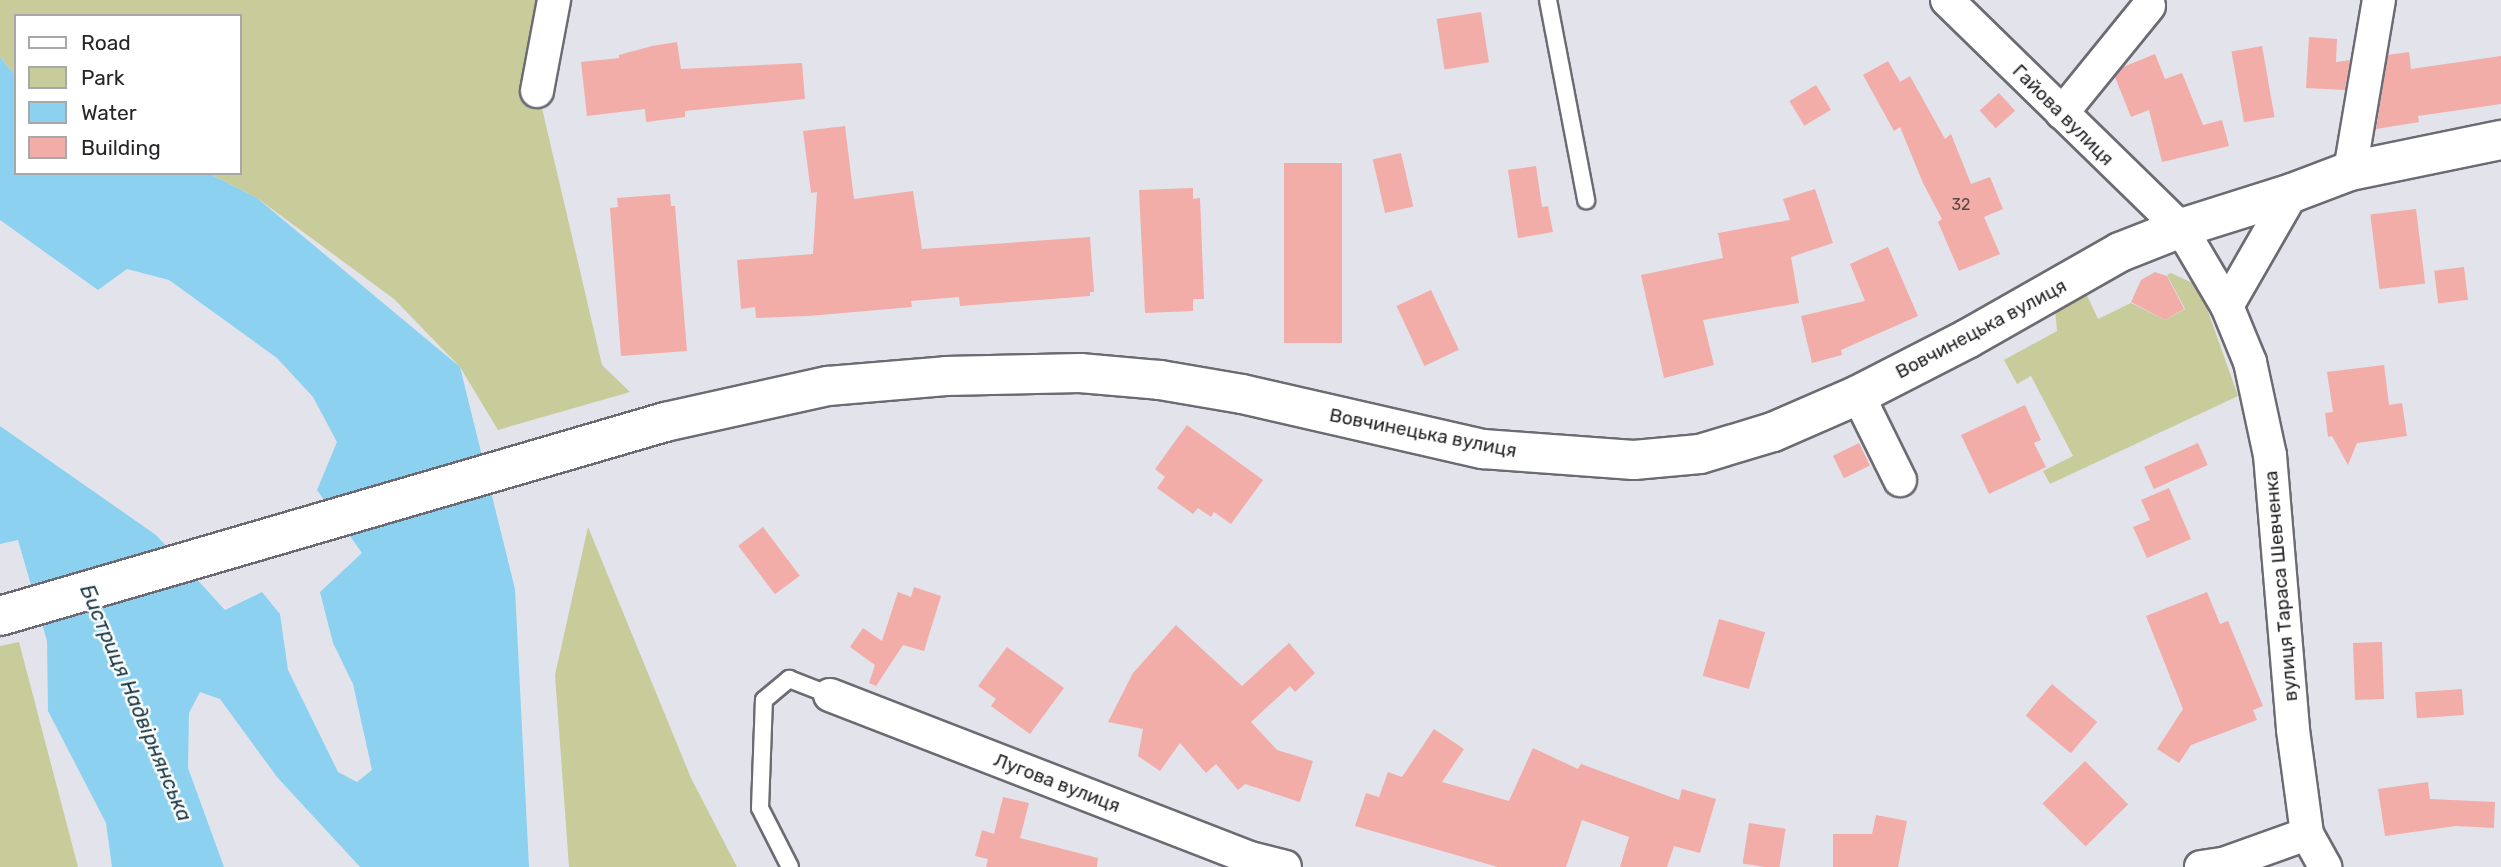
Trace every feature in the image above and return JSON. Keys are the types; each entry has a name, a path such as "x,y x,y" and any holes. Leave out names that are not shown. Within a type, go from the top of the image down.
{"street":[{"path":"537,91 554,0"},
{"name":"Гайова вулиця","path":"1947,0 2181,228"},
{"path":"2350,171 2379,0"},
{"path":"2062,113 2149,6"},
{"name":"Вовчинецька вулиця","path":"0,617 665,422 828,386 946,376 1080,373 1160,380 1242,394 1483,449 1634,460 1700,454 1773,432 1858,395 1967,339 2120,252 2181,228 2292,193 2350,171 2501,140"},
{"path":"2227,306 2292,193"},
{"name":"вулиця Тараса Шевченка","path":"2181,228 2227,306 2250,362 2270,455 2293,730 2307,834 2325,867"},
{"path":"1858,395 1900,480"},
{"name":"Лугова вулиця","path":"830,695 1250,858 1285,867"},
{"path":"2201,867 2222,864 2307,834"}],"lane":[{"path":"1548,0 1586,200"},
{"path":"790,867 760,808 764,700 789,679 830,695"}],"green space":[{"path":"0,0 554,0 538,91 602,365 630,392 498,430 460,367 394,299 257,198 212,175 242,175 242,14 14,14 14,74 0,57"},
{"path":"2171,273 2199,286 2238,396 2050,484 2043,471 2073,456 2031,376 2017,384 2004,360 2057,331 2055,309 2086,293 2098,319 2131,303 2165,320 2185,309 2167,275"},
{"path":"588,527 691,778 737,867 569,867 555,675"},
{"path":"19,642 78,867 0,867 0,646"}],"water":[{"name":"Бистриця Надвірнянська","path":"0,57 14,74 14,175 212,175 257,198 460,367 515,589 529,867 360,867 277,777 220,699 200,692 189,713 188,768 224,867 112,867 106,823 48,711 47,641 18,540 0,544 0,426 156,535 225,610 262,592 280,614 288,670 338,772 357,782 372,770 353,684 333,643 320,592 362,553 317,490 337,442 313,397 277,358 169,280 127,269 98,290 0,220"}],"building":[{"path":"1481,12 1489,62 1445,69 1437,19"},
{"path":"2309,37 2337,39 2336,62 2350,60 2345,90 2306,88"},
{"path":"677,42 681,69 802,63 805,99 685,111 685,117 646,122 645,109 587,116 581,62 619,58 619,55"},
{"path":"2262,46 2275,117 2244,122 2231,51"},
{"path":"2409,52 2411,69 2501,56 2501,104 2418,116 2419,122 2376,129 2388,55"},
{"path":"2155,54 2165,79 2182,73 2203,125 2222,120 2229,146 2162,162 2149,110 2131,117 2115,77 2123,67"},
{"path":"1888,61 1900,82 1910,76 1945,139 1951,134 1971,184 1990,177 2003,209 1984,217 2000,254 1959,271 1938,222 1942,219 1923,183 1900,127 1894,131 1863,75"},
{"path":"1816,85 1831,110 1804,126 1789,101"},
{"path":"1999,93 2015,111 1996,128 1980,110"},
{"path":"845,126 854,199 913,191 922,249 1090,237 1094,292 1090,292 1090,296 960,306 959,297 911,301 912,307 809,316 756,318 755,307 741,309 737,260 813,254 817,192 811,193 803,131"},
{"path":"1401,153 1413,207 1385,213 1373,160"},
{"path":"1284,163 1342,163 1342,343 1284,343"},
{"path":"1536,166 1542,207 1548,206 1553,232 1518,238 1508,170"},
{"path":"1193,188 1193,199 1200,198 1204,299 1193,299 1193,311 1145,313 1139,190"},
{"path":"1815,189 1833,243 1791,257 1799,303 1703,320 1714,365 1664,378 1641,275 1723,258 1718,233 1790,220 1783,199"},
{"path":"670,194 671,206 675,206 687,351 621,356 610,208 618,207 617,198"},
{"path":"2416,209 2425,283 2379,289 2370,215"},
{"path":"1888,247 1918,316 1841,350 1842,355 1812,363 1801,316 1865,301 1850,264"},
{"path":"2464,267 2468,300 2438,303 2434,271"},
{"path":"2155,272 2167,276 2184,309 2165,320 2131,302 2141,280"},
{"path":"1431,290 1459,350 1424,366 1397,306"},
{"path":"2384,365 2389,405 2402,403 2407,436 2357,443 2348,465 2332,436 2328,437 2325,413 2333,412 2327,372"},
{"path":"2025,405 2041,440 2034,443 2046,467 1989,494 1961,435"},
{"path":"1187,425 1263,480 1231,524 1214,512 1211,517 1198,508 1193,514 1157,488 1165,477 1155,469"},
{"path":"1859,443 1870,465 1844,478 1833,456"},
{"path":"2198,443 2208,465 2154,489 2144,467"},
{"path":"2169,488 2191,539 2147,558 2133,527 2150,520 2141,500"},
{"path":"763,527 800,576 775,594 738,546"},
{"path":"914,587 941,596 924,651 903,645 876,686 869,683 875,665 850,647 863,628 882,641 898,592 911,597"},
{"path":"2207,592 2220,624 2228,621 2263,706 2253,710 2257,720 2191,745 2179,763 2157,749 2183,709 2146,616"},
{"path":"1719,619 1765,632 1749,689 1703,676"},
{"path":"1176,625 1242,686 1289,643 1315,673 1295,692 1290,686 1251,722 1277,750 1313,761 1300,802 1245,784 1238,790 1216,764 1206,773 1180,743 1160,771 1138,756 1143,729 1108,722 1133,673"},
{"path":"2382,642 2384,699 2355,700 2353,643"},
{"path":"1007,647 1064,688 1030,734 991,706 996,699 978,686"},
{"path":"2052,684 2097,722 2071,753 2026,715"},
{"path":"2462,689 2464,715 2417,718 2415,692"},
{"path":"1434,729 1464,749 1442,782 1509,801 1533,748 1578,769 1581,764 1679,800 1682,789 1716,799 1700,853 1674,846 1667,867 1620,867 1629,837 1582,820 1566,867 1498,867 1355,826 1366,793 1379,797 1388,772 1402,777"},
{"path":"2085,761 2128,804 2086,847 2043,803"},
{"path":"2428,782 2430,799 2495,802 2494,828 2456,826 2385,836 2378,789"},
{"path":"1003,797 1029,803 1020,838 1098,858 1097,867 986,867 988,859 975,856 982,830 994,834"},
{"path":"1876,815 1907,821 1898,867 1833,867 1833,834 1872,834"},
{"path":"1749,823 1786,829 1779,867 1743,863"}]}
